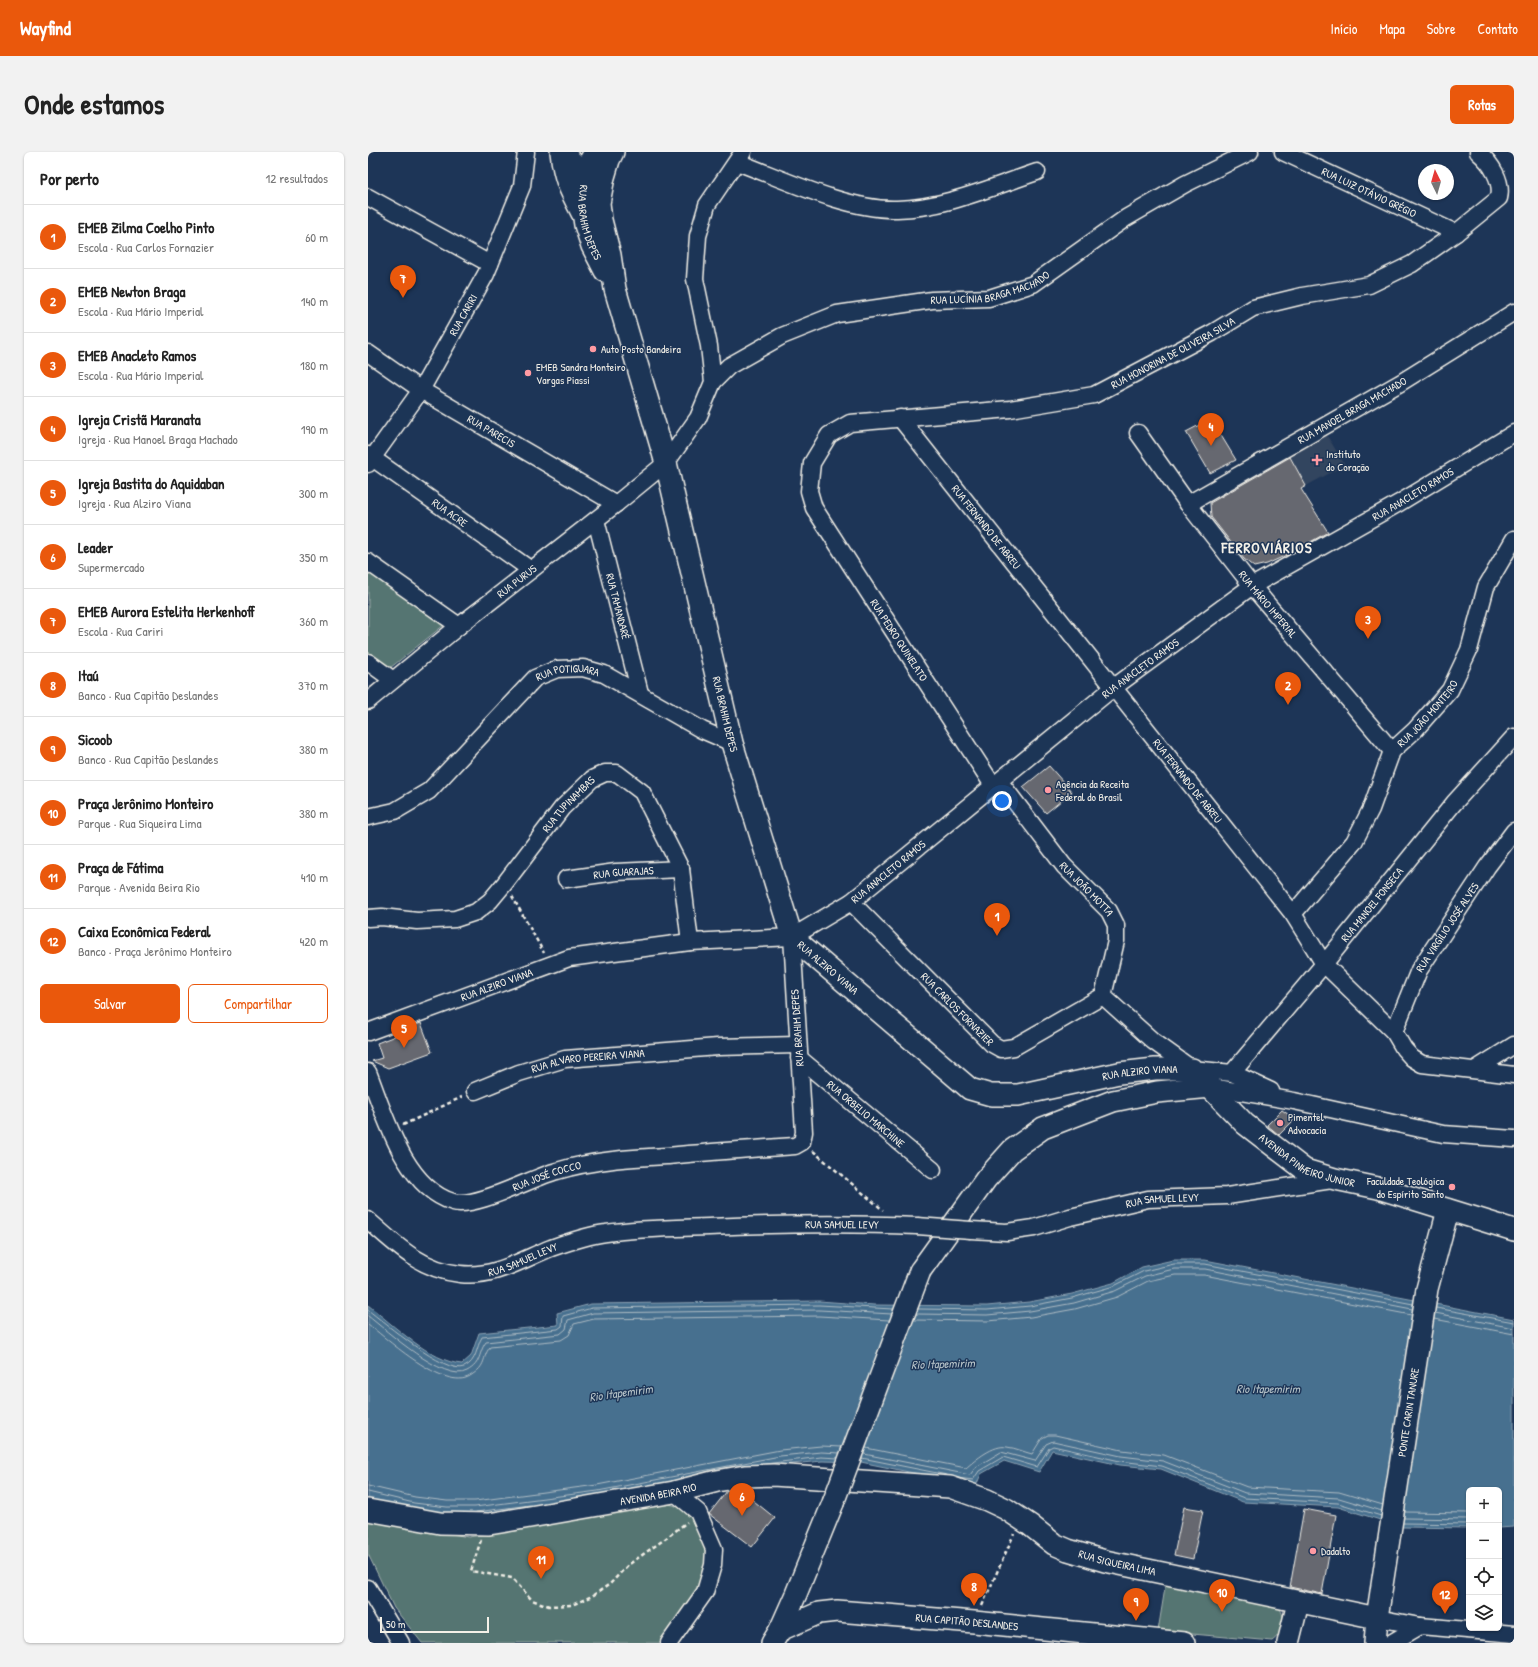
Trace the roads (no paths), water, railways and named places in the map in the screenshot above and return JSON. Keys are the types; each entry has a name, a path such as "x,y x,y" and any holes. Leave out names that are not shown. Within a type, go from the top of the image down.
{"main road":[{"path":"561,152 563,171 567,185 584,215"},
{"name":"RUA BRAHIM DEPES","path":"602,159 583,186 584,215 585,225 592,246 615,290"},
{"name":"RUA BRAHIM DEPES","path":"602,159 600,203 601,220 610,256 615,290 666,463 732,743 792,937"},
{"name":"RUA ALZIRO VIANA","path":"792,937 970,1089 991,1095 1018,1095 1119,1073 1155,1069 1192,1069"},
{"name":"AVENIDA PINHEIRO JUNIOR","path":"1192,1069 1245,1124 1305,1170 1335,1179 1378,1188 1514,1230"},
{"path":"776,1637 833,1503 920,1271 986,1178 1012,1150 1043,1128 1113,1101 1157,1092 1211,1087"},
{"name":"PONTE CARIN TANURE","path":"1375,1643 1377,1618 1427,1289 1448,1210"},
{"name":"AVENIDA BEIRA RIO","path":"368,1510 440,1523 489,1524 674,1492 738,1478 773,1475 950,1487"},
{"name":"RUA SIQUEIRA LIMA","path":"950,1487 987,1500 1021,1519 1054,1544 1068,1550 1105,1561 1298,1603 1377,1618"},
{"path":"1288,1643 1298,1603"},
{"name":"RUA CAPITÃO DESLANDES","path":"776,1637 819,1613 837,1611 974,1622 1184,1643"}],"street":[{"name":"RUA CARIRI","path":"370,459 421,390 490,264 522,186 526,152"},
{"path":"565,152 570,159 602,159"},
{"name":"RUA LUCÍNIA BRAGA MACHADO","path":"713,382 729,366 782,336 837,314 932,300 989,298 1033,284 1126,218 1185,184 1250,152"},
{"name":"RUA LUIZ OTÁVIO GRÉGIO","path":"1283,152 1456,233"},
{"name":"RUA HONORINA DE OLIVEIRA SILVA","path":"809,491 812,463 829,435 850,423 1010,409 1094,395 1212,333 1253,308 1302,296 1368,285 1412,264 1456,233 1499,198 1501,189 1498,179 1485,158 1478,152"},
{"path":"713,382 709,346 695,279 698,236 707,205 740,157 859,206 897,210 941,203 1037,172"},
{"path":"368,197 490,264"},
{"name":"RUA MANOEL BRAGA MACHADO","path":"1188,504 1400,383 1514,312"},
{"name":"RUA PARECIS","path":"368,353 421,390 616,504"},
{"name":"RUA PURUS","path":"368,701 459,626 596,520 666,463 698,418 713,382"},
{"name":"RUA FERNANDO DE ABREU","path":"900,418 1293,914 1324,964 1394,1032 1404,1049 1412,1058 1422,1064 1476,1069 1514,1075"},
{"name":"RUA MÁRIO IMPERIAL","path":"1138,433 1188,504 1252,586 1392,751"},
{"name":"RUA ANACLETO RAMOS","path":"792,937 851,902 997,785 1113,688 1252,586 1398,503 1514,433"},
{"name":"RUA ACRE","path":"370,459 531,570"},
{"name":"RUA PEDRO QUINELATO","path":"809,491 814,508 997,785"},
{"name":"RUA TAMANDARÉ","path":"596,520 640,694"},
{"name":"RUA JOÃO MONTEIRO","path":"1293,914 1354,842 1371,809 1392,751 1415,730 1450,690 1469,650 1486,587 1514,539"},
{"path":"368,562 459,626"},
{"path":"368,662 394,680"},
{"name":"RUA POTIGUARA","path":"368,817 395,811 429,791 535,678 557,669 583,668 604,674 702,730 732,743"},
{"name":"RUA MANOEL FONSECA","path":"1232,1074 1324,964 1454,803 1514,737"},
{"name":"RUA TUPINAMBAS","path":"368,918 382,917 417,921 455,919 476,912 490,901 505,883 562,808 592,779 605,773 617,773 642,792 680,869 690,942"},
{"name":"RUA JOÃO MOTTA","path":"997,785 1064,866 1109,911 1116,925 1116,941 1103,996"},
{"name":"RUA VIRGÍLIO JOSÉ ALVES","path":"1394,1032 1419,970 1487,867 1514,832"},
{"name":"RUA GUARAJAS","path":"566,879 616,872 680,869"},
{"name":"RUA CARLOS FORNAZIER","path":"851,902 992,1044 1001,1050 1014,1047 1103,996"},
{"name":"RUA ALZIRO VIANA","path":"368,1032 568,958 690,942 792,937"},
{"name":"RUA BRAHIM DEPES","path":"792,937 804,1132 802,1142"},
{"path":"1103,996 1153,1041 1192,1069 1232,1074 1294,1101"},
{"path":"1476,1069 1514,1045"},
{"name":"RUA ALVARO PEREIRA VIANA","path":"475,1091 518,1073 565,1059 718,1047 798,1051"},
{"name":"RUA ORBELIO MARCHINE","path":"798,1051 933,1170"},
{"name":"RUA JOSÉ COCCO","path":"368,1072 400,1152 421,1182 442,1197 455,1203 472,1202 557,1170 615,1160 795,1146 802,1142"},
{"path":"1211,1087 1294,1101 1443,1134 1514,1138"},
{"name":"RUA SAMUEL LEVY","path":"368,1220 398,1247 429,1267 459,1274 484,1275 514,1265 552,1248 612,1232 738,1226 909,1225 1006,1232 1034,1228 1070,1217 1148,1199 1227,1196 1335,1179"},
{"path":"669,1643 704,1592 713,1565 714,1549 698,1512 674,1492"},
{"path":"368,1588 401,1643"},
{"path":"1377,1618 1420,1626 1514,1634"},
{"path":"1390,1643 1420,1626"}],"water":[{"name":"Rio Itapemirim","path":"1173,1260 1205,1260 1514,1319 1514,1527 1502,1528 1502,1487 1466,1487 1466,1528 1403,1527 1338,1507 1243,1502 1161,1469 1120,1465 1052,1450 1039,1472 1004,1461 981,1474 976,1486 861,1462 822,1461 782,1465 600,1500 506,1513 446,1516 368,1500 368,1305 412,1341 438,1357 450,1362 462,1364 471,1356 479,1333 558,1325 557,1313 591,1304 819,1301 874,1305 987,1306 1029,1302 1072,1294 1113,1283 1142,1267"}],"place":[{"name":"EMEB Aurora Estelita Herkenhoff","path":"403,298"},
{"name":"Auto Posto Bandeira","path":"593,349"},
{"name":"EMEB Sandra Monteiro Vargas Piassi","path":"528,373"},
{"name":"Igreja Cristã Maranata","path":"1211,446"},
{"name":"Instituto do Coração","path":"1317,460"},
{"name":"EMEB Anacleto Ramos","path":"1368,639"},
{"name":"EMEB Newton Braga","path":"1288,705"},
{"name":"Agência da Receita Federal do Brasil","path":"1048,790"},
{"name":"EMEB Zilma Coelho Pinto","path":"997,936"},
{"name":"Igreja Bastita do Aquidaban","path":"404,1048"},
{"name":"Pimentel Advocacia","path":"1280,1123"},
{"name":"Faculdade Teológica do Espírito Santo","path":"1452,1187"},
{"name":"Leader","path":"742,1516"},
{"name":"Dadalto","path":"1313,1551"},
{"name":"Praça de Fátima","path":"541,1579"},
{"name":"Itaú","path":"974,1606"},
{"name":"Praça Jerônimo Monteiro","path":"1222,1612"},
{"name":"Caixa Econômica Federal","path":"1445,1614"},
{"name":"Sicoob","path":"1136,1621"}],"district":[{"name":"FERROVIÁRIOS","path":"1267,548"}]}
